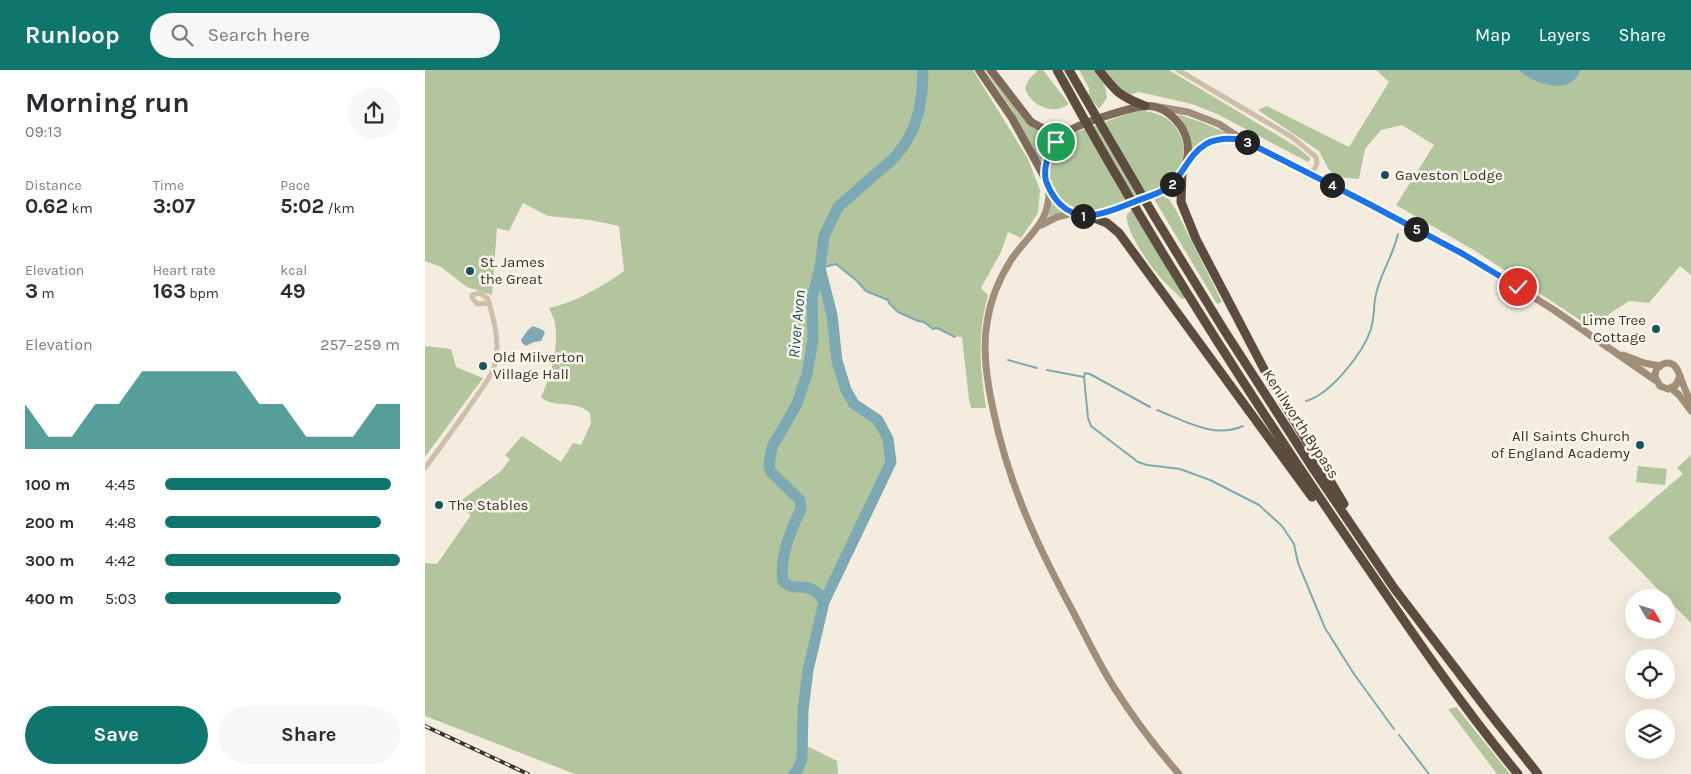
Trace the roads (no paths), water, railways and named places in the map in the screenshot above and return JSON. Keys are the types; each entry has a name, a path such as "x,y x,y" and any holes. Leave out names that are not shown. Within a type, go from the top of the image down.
{"highway":[{"name":"Kenilworth Bypass","path":"1057,70 1143,220 1259,406 1420,644 1518,774"},
{"name":"Kenilworth Bypass","path":"1069,70 1105,135 1153,214 1319,478 1394,588 1538,774"},
{"path":"1099,70 1119,94 1145,106"},
{"path":"1182,173 1180,197 1182,208 1196,239 1267,373 1345,506 1367,548"},
{"path":"1089,216 1107,223 1119,233 1420,644"}],"main road":[{"path":"979,70 1012,118 1058,202 1073,213 1089,216 1109,211 1164,190 1182,173 1187,162 1188,146 1183,131 1173,118 1159,107 1145,106 1127,109 1067,132 1056,142 1049,153 1045,168 1046,180"},
{"path":"991,70 1031,122 1046,130 1067,132"}],"street":[{"path":"1178,70 1297,141 1316,158 1317,163 1312,174"},
{"path":"1159,107 1188,112 1219,124 1243,140 1312,174 1486,267 1616,352 1655,380 1661,388 1671,388 1677,384 1680,376"},
{"path":"1187,162 1201,148 1211,142 1227,138 1243,140"},
{"path":"1049,188 1047,210 1039,226 1004,272 997,285 987,320 985,345 987,374 999,436 1019,500 1048,567 1116,690 1179,774"},
{"path":"1039,226 1057,217 1073,213"},
{"path":"425,468 482,390 494,367 496,342 494,322 489,303"},
{"path":"1616,352 1644,363 1660,366"},
{"path":"1655,380 1655,372 1660,366 1667,363 1673,365 1678,369 1691,402"},
{"path":"1671,388 1679,394 1691,411"}],"water":[{"path":"1519,70 1580,70 1576,78 1561,86 1533,80"},
{"path":"533,326 543,330 545,333 541,341 526,346 521,340"}],"waterway":[{"name":"River Avon","path":"824,602 813,590 793,587 783,581 784,553 801,509 800,500 771,472 769,465 772,447 797,404 807,374 813,340 812,298 820,268 824,236 838,207 894,158 905,144 913,129 919,111 923,70"},
{"path":"1306,401 1326,390 1345,371 1367,339 1371,329 1378,288 1398,234"},
{"path":"820,268 836,264 866,291 888,300 898,312 924,322 933,329 937,328 955,337"},
{"name":"River Avon","path":"794,774 802,759 803,710 808,670 824,602 891,462 888,439 878,420 854,404 846,390 837,361 832,315 820,268"},
{"path":"1008,360 1037,368"},
{"path":"1047,370 1084,377 1085,373 1090,374 1150,407"},
{"path":"1084,377 1088,418 1091,426 1138,462 1180,469 1210,480 1259,505 1282,526 1294,544 1298,563 1325,628 1354,674 1394,729"},
{"path":"1157,410 1210,430 1221,431 1243,426"},
{"path":"1399,735 1429,774"}],"railway":[{"path":"425,726 528,774"}],"place":[{"name":"Gaveston Lodge","path":"1385,175"},
{"name":"St. James the Great","path":"470,271"},
{"name":"Lime Tree Cottage","path":"1656,329"},
{"name":"Old Milverton Village Hall","path":"483,366"},
{"name":"All Saints Church of England Academy","path":"1640,445"},
{"name":"The Stables","path":"439,505"}]}
